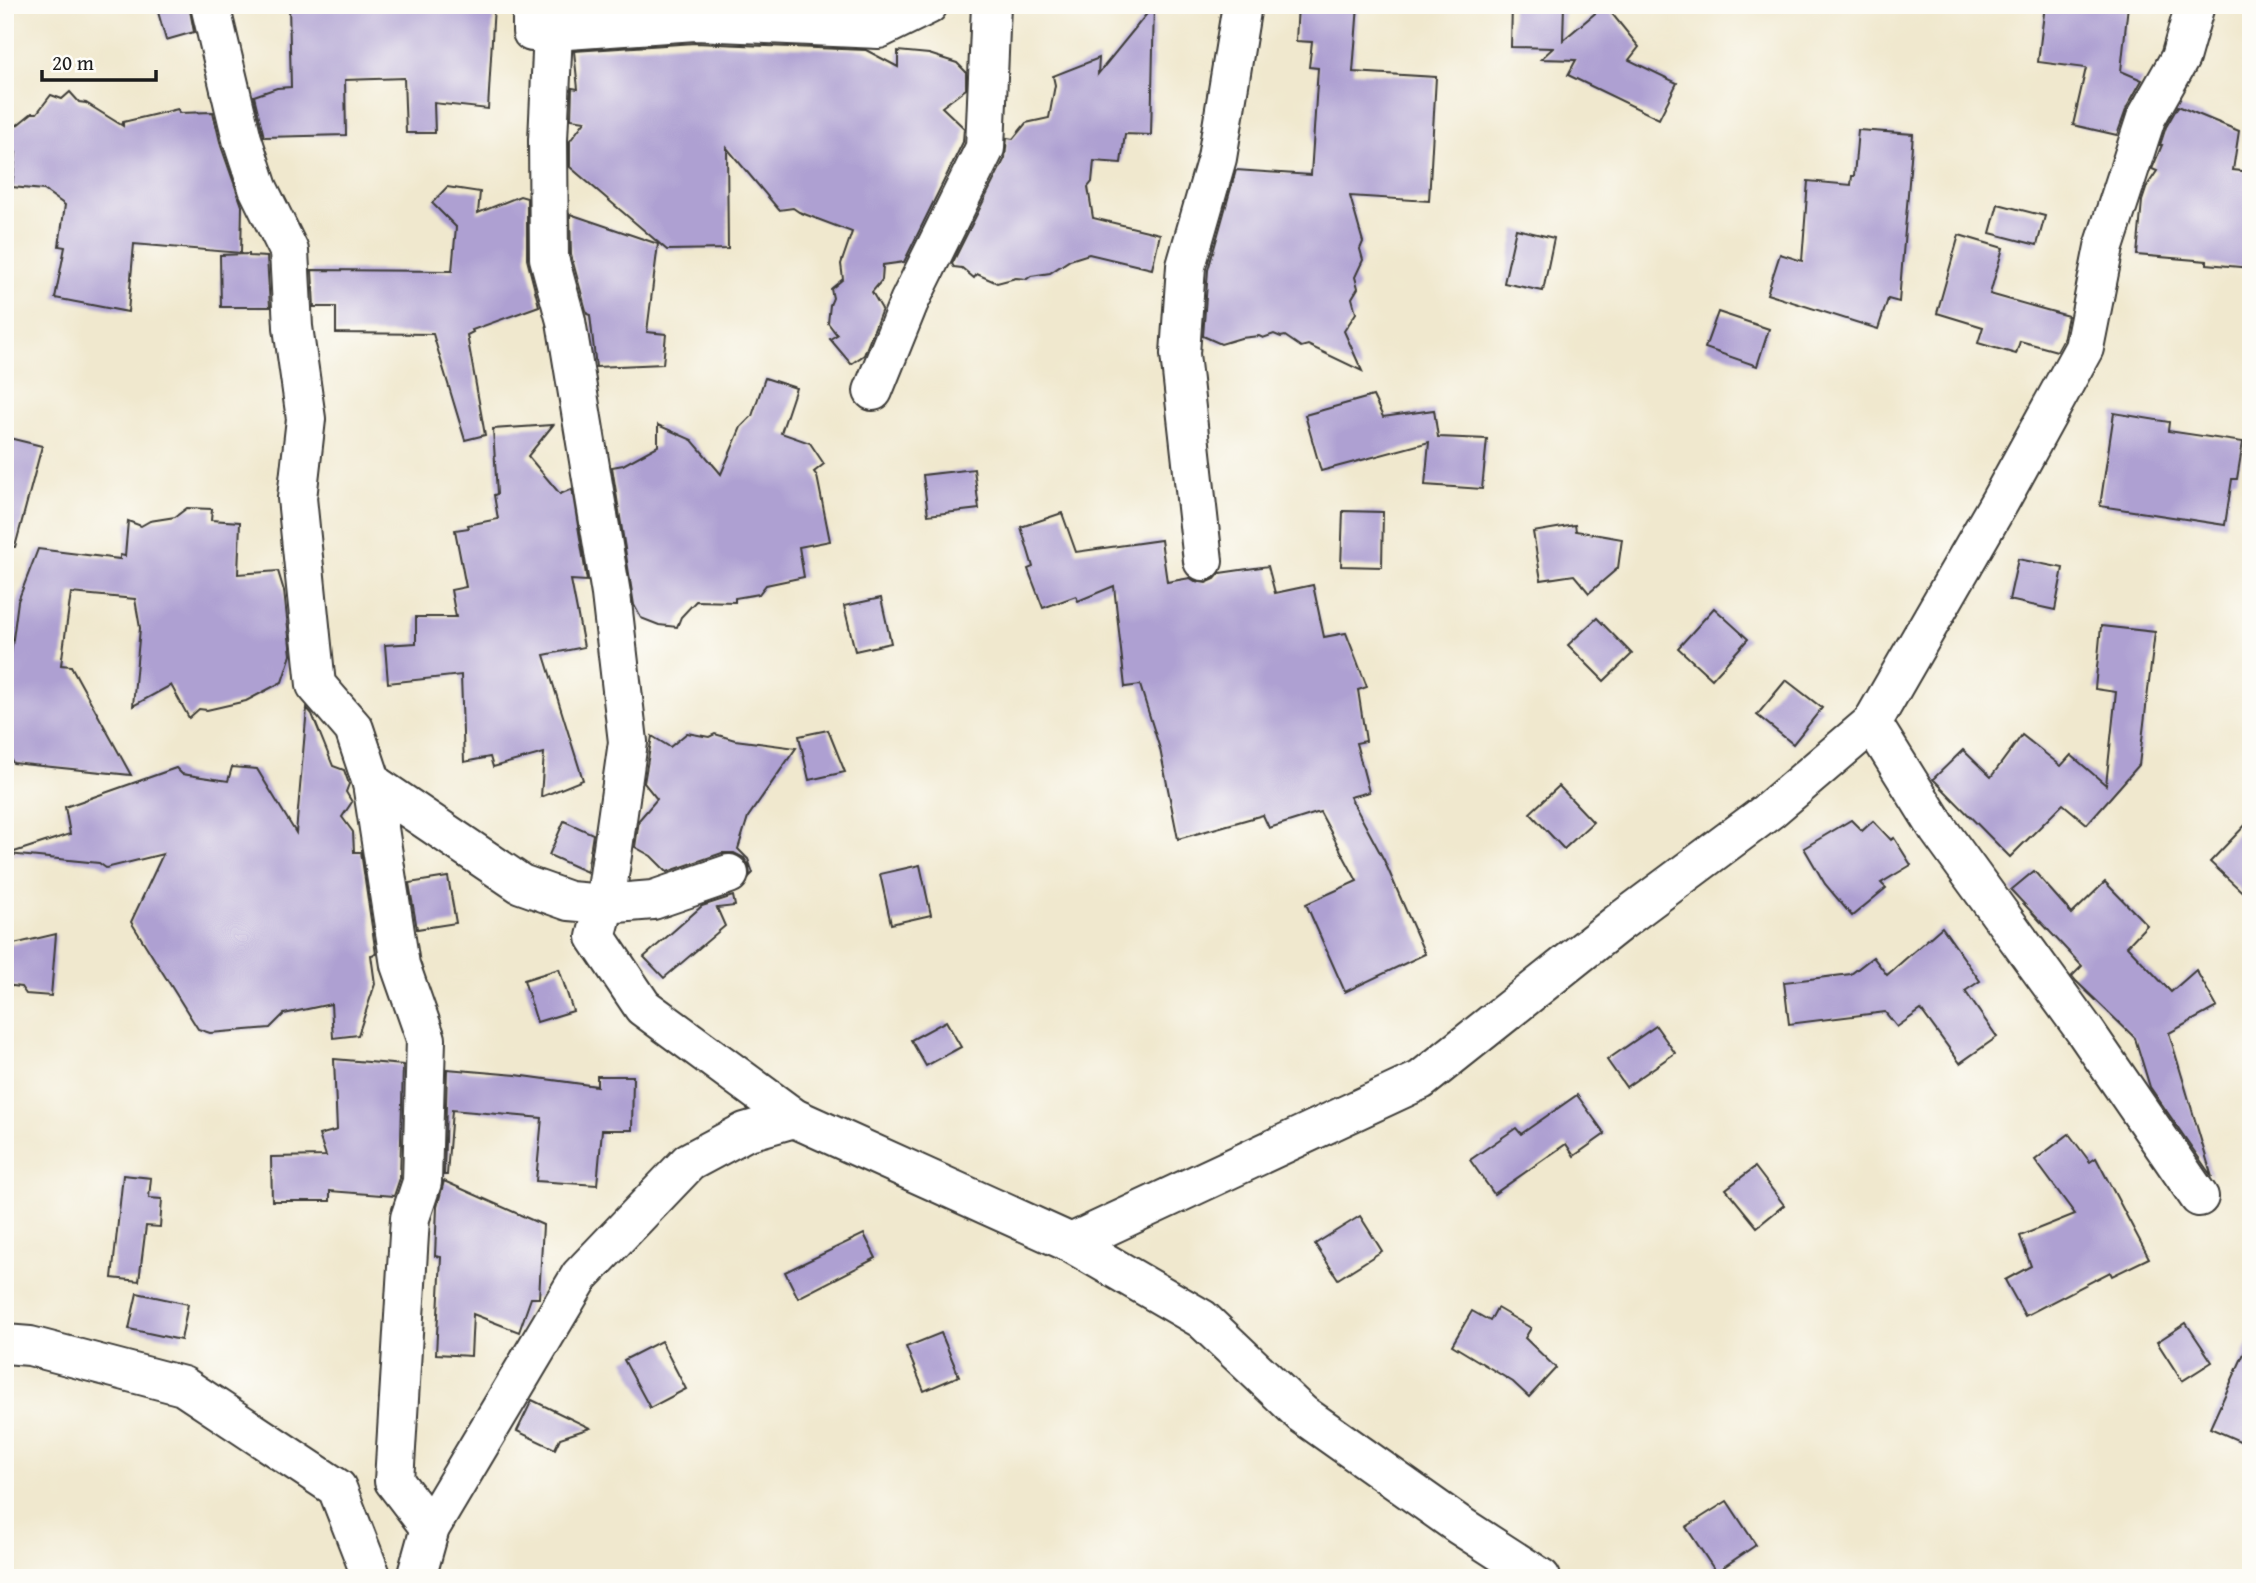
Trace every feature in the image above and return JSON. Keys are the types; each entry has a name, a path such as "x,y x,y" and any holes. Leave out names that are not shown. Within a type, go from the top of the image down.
{"street":[{"path":"210,5 246,151 258,188 289,251 293,327 306,419 297,498 316,685 354,729 372,783 400,965 426,1039 422,1182 410,1218 394,1480 430,1528"},
{"path":"928,5 879,29 543,18 549,258 566,321 611,594 628,742 606,904 596,937 643,1007 794,1118 1072,1243 1202,1319 1302,1414 1459,1525 1541,1578"},
{"path":"873,391 909,302 985,148 991,5"},
{"path":"1203,561 1180,354 1186,266 1217,158 1242,5"},
{"path":"1072,1243 1421,1080 1617,924 1770,810 1872,723 2000,501 2084,348 2104,247 2146,118 2180,58 2195,5"},
{"path":"1872,723 1938,829 2085,1031 2199,1198"},
{"path":"372,783 522,884 569,901 606,904 653,900 729,874"},
{"path":"416,1578 430,1528 580,1276 689,1162 745,1132 794,1118"},
{"path":"5,1343 30,1346 183,1386 337,1488 372,1578"}],"building":[{"path":"156,5 189,5 194,32 166,40"},
{"path":"289,5 494,5 488,109 434,103 435,133 406,133 404,78 345,80 346,135 264,137 254,96 277,88 291,87"},
{"path":"1154,5 1151,135 1125,134 1121,163 1094,161 1092,182 1088,187 1093,218 1160,234 1152,269 1089,254 1070,260 1050,273 997,283 977,274 974,278 962,268 954,267 952,264 1005,158 1007,138 1013,139 1026,123 1049,118 1055,85 1053,76 1099,58 1098,74"},
{"path":"1298,5 1358,5 1353,72 1436,77 1429,201 1350,196 1363,242 1360,249 1363,260 1355,277 1358,288 1352,298 1356,313 1344,331 1362,371 1308,345 1301,347 1285,336 1274,334 1263,338 1241,338 1221,344 1203,336 1208,270 1236,170 1311,175 1318,68 1309,67 1312,42 1296,41"},
{"path":"1512,5 1564,5 1563,40 1605,5 1639,47 1629,60 1677,83 1659,119 1568,75 1576,60 1541,59 1553,48 1511,47"},
{"path":"2045,5 2128,5 2121,71 2142,80 2127,107 2117,135 2073,125 2086,68 2038,62"},
{"path":"695,43 866,50 898,67 898,51 929,54 957,63 966,72 966,89 942,107 964,128 963,142 904,262 883,265 882,280 872,292 882,309 864,355 851,364 830,339 837,335 828,323 833,298 831,289 843,279 841,264 852,232 793,208 779,210 727,148 728,249 667,250 570,167 570,141 585,121 571,119 572,88 578,89 574,51"},
{"path":"70,92 79,102 86,103 123,126 123,122 178,109 179,113 213,112 221,146 242,206 241,253 134,244 128,312 55,298 65,247 59,246 65,205 44,190 12,187 16,153 5,155 5,135 32,113 37,113 51,95 62,99"},
{"path":"2178,106 2239,131 2233,170 2251,172 2251,268 2137,255 2142,201 2147,186 2157,171 2152,169 2166,127"},
{"path":"1858,130 1913,134 1899,302 1888,299 1878,329 1767,294 1780,254 1802,261 1808,181 1851,185"},
{"path":"447,187 480,192 478,213 520,196 527,198 527,259 539,306 472,330 473,332 467,335 485,435 465,440 433,334 336,333 336,307 314,307 312,270 452,271 456,227 432,203"},
{"path":"1998,204 2045,216 2037,245 1990,233"},
{"path":"570,214 658,244 647,332 666,334 663,364 596,367 590,315 587,314 571,255"},
{"path":"1516,229 1554,238 1543,291 1504,283"},
{"path":"1959,235 2003,248 1990,294 2068,316 2063,340 2057,351 2020,341 2016,354 1978,343 1983,327 1937,313"},
{"path":"249,254 267,257 270,307 221,307 220,255"},
{"path":"1718,312 1769,329 1757,366 1705,348"},
{"path":"765,378 796,388 781,433 810,443 824,464 814,472 830,541 799,547 804,577 766,585 759,594 735,598 735,602 696,601 681,617 677,627 659,625 641,618 634,605 612,467 623,465 658,446 658,425 692,440 721,474 741,427 752,416"},
{"path":"1373,396 1383,417 1434,410 1438,437 1487,439 1482,489 1425,485 1429,442 1321,471 1305,415"},
{"path":"2114,413 2169,422 2168,431 2243,442 2237,479 2232,479 2225,525 2100,506"},
{"path":"553,425 528,456 560,494 572,489 587,581 571,580 584,647 544,655 583,780 541,797 544,753 493,767 490,757 464,762 461,675 388,683 385,645 416,643 416,617 456,617 451,590 466,587 455,530 498,519 494,495 497,494 493,429"},
{"path":"5,437 42,446 15,547 5,546"},
{"path":"974,469 979,509 928,515 923,475"},
{"path":"187,508 212,509 211,520 240,522 238,574 278,571 284,591 291,655 282,682 246,701 207,710 199,709 189,718 171,685 133,706 140,628 135,599 71,593 61,665 71,666 131,775 13,763 5,749 5,677 8,677 18,601 38,549 120,559 120,555 125,556 128,521 141,526 150,521 175,517"},
{"path":"1343,511 1383,512 1382,567 1341,566"},
{"path":"1062,513 1076,552 1161,540 1167,582 1190,578 1206,583 1220,573 1268,566 1275,593 1313,585 1324,637 1346,633 1367,687 1358,690 1366,741 1356,743 1369,792 1350,797 1384,860 1425,954 1345,992 1306,904 1357,881 1320,812 1269,828 1263,815 1178,839 1160,749 1140,685 1125,687 1114,586 1078,601 1076,596 1043,608 1028,569 1033,567 1021,527"},
{"path":"1575,525 1576,531 1622,539 1618,568 1589,593 1574,575 1541,580 1533,532"},
{"path":"2018,559 2063,568 2055,610 2009,600"},
{"path":"881,598 891,643 855,651 844,606"},
{"path":"1714,608 1748,639 1712,679 1678,648"},
{"path":"1597,618 1632,654 1604,681 1568,645"},
{"path":"2101,626 2155,632 2139,765 2087,824 2063,804 2010,857 1933,779 1963,750 1991,777 2022,735 2061,766 2071,755 2106,785 2116,692 2095,689"},
{"path":"1786,680 1822,708 1793,744 1757,715"},
{"path":"307,708 312,714 333,766 344,770 349,784 346,792 352,802 342,817 353,832 354,852 361,852 376,954 371,955 375,984 358,1035 333,1038 331,1004 284,1014 270,1028 210,1033 198,1029 131,922 163,854 106,868 99,863 8,854 70,834 65,807 176,768 182,774 228,781 232,767 257,769 296,833"},
{"path":"828,730 845,772 809,780 799,736"},
{"path":"687,733 709,737 715,734 735,740 796,748 748,817 738,849 748,859 753,873 750,876 749,866 744,858 734,853 722,853 667,872 651,856 635,847 639,820 657,799 644,783 652,736 670,747"},
{"path":"1559,786 1593,822 1564,849 1530,813"},
{"path":"2251,819 2251,900 2210,862"},
{"path":"1851,820 1862,831 1873,821 1891,840 1894,838 1911,865 1881,883 1886,888 1852,916 1825,884 1804,848"},
{"path":"564,821 593,834 587,872 549,855"},
{"path":"920,865 931,915 891,924 880,874"},
{"path":"2034,871 2072,914 2105,882 2147,925 2127,946 2171,992 2196,970 2217,1007 2169,1033 2212,1177 2150,1087 2135,1038 2076,981 2072,976 2082,966 2011,890"},
{"path":"448,877 456,923 417,929 409,883"},
{"path":"733,896 735,906 717,908 725,926 664,978 644,957 702,906"},
{"path":"1942,927 1980,981 1965,991 1997,1037 1960,1063 1921,1010 1897,1027 1885,1012 1789,1024 1784,982 1851,974 1873,957 1887,975"},
{"path":"56,934 51,996 26,994 21,987 5,985 5,946"},
{"path":"559,969 573,1011 537,1022 524,980"},
{"path":"946,1021 961,1047 926,1066 911,1040"},
{"path":"1656,1026 1675,1053 1626,1087 1607,1060"},
{"path":"334,1059 403,1065 400,1178 394,1196 330,1191 330,1201 272,1201 271,1157 326,1156 319,1135 337,1130"},
{"path":"447,1069 597,1086 597,1076 633,1076 632,1130 602,1130 597,1185 536,1181 542,1118 452,1110 447,1175 444,1175"},
{"path":"1577,1095 1605,1134 1574,1156 1566,1144 1494,1194 1470,1160 1516,1128 1521,1134"},
{"path":"2069,1134 2090,1162 2096,1158 2149,1258 2112,1276 2110,1272 2025,1316 2005,1280 2031,1266 2020,1236 2075,1214 2035,1160"},
{"path":"1755,1167 1784,1205 1757,1227 1726,1189"},
{"path":"123,1175 151,1178 149,1198 162,1199 160,1227 146,1226 139,1281 112,1278"},
{"path":"444,1181 543,1225 539,1298 531,1298 519,1332 473,1314 471,1356 436,1354 441,1257 435,1256 437,1207"},
{"path":"1360,1216 1382,1251 1338,1279 1315,1244"},
{"path":"864,1234 876,1258 798,1298 785,1272"},
{"path":"137,1293 188,1304 181,1340 129,1329"},
{"path":"1497,1308 1531,1328 1525,1338 1556,1368 1529,1397 1513,1382 1452,1345 1472,1311 1490,1321"},
{"path":"2186,1323 2212,1362 2182,1381 2157,1342"},
{"path":"941,1333 959,1376 924,1391 906,1347"},
{"path":"2251,1338 2251,1446 2210,1428"},
{"path":"661,1341 686,1389 650,1408 624,1360"},
{"path":"532,1400 590,1428 560,1438 555,1449 517,1431"},
{"path":"1727,1501 1756,1545 1716,1572 1686,1527"}]}
